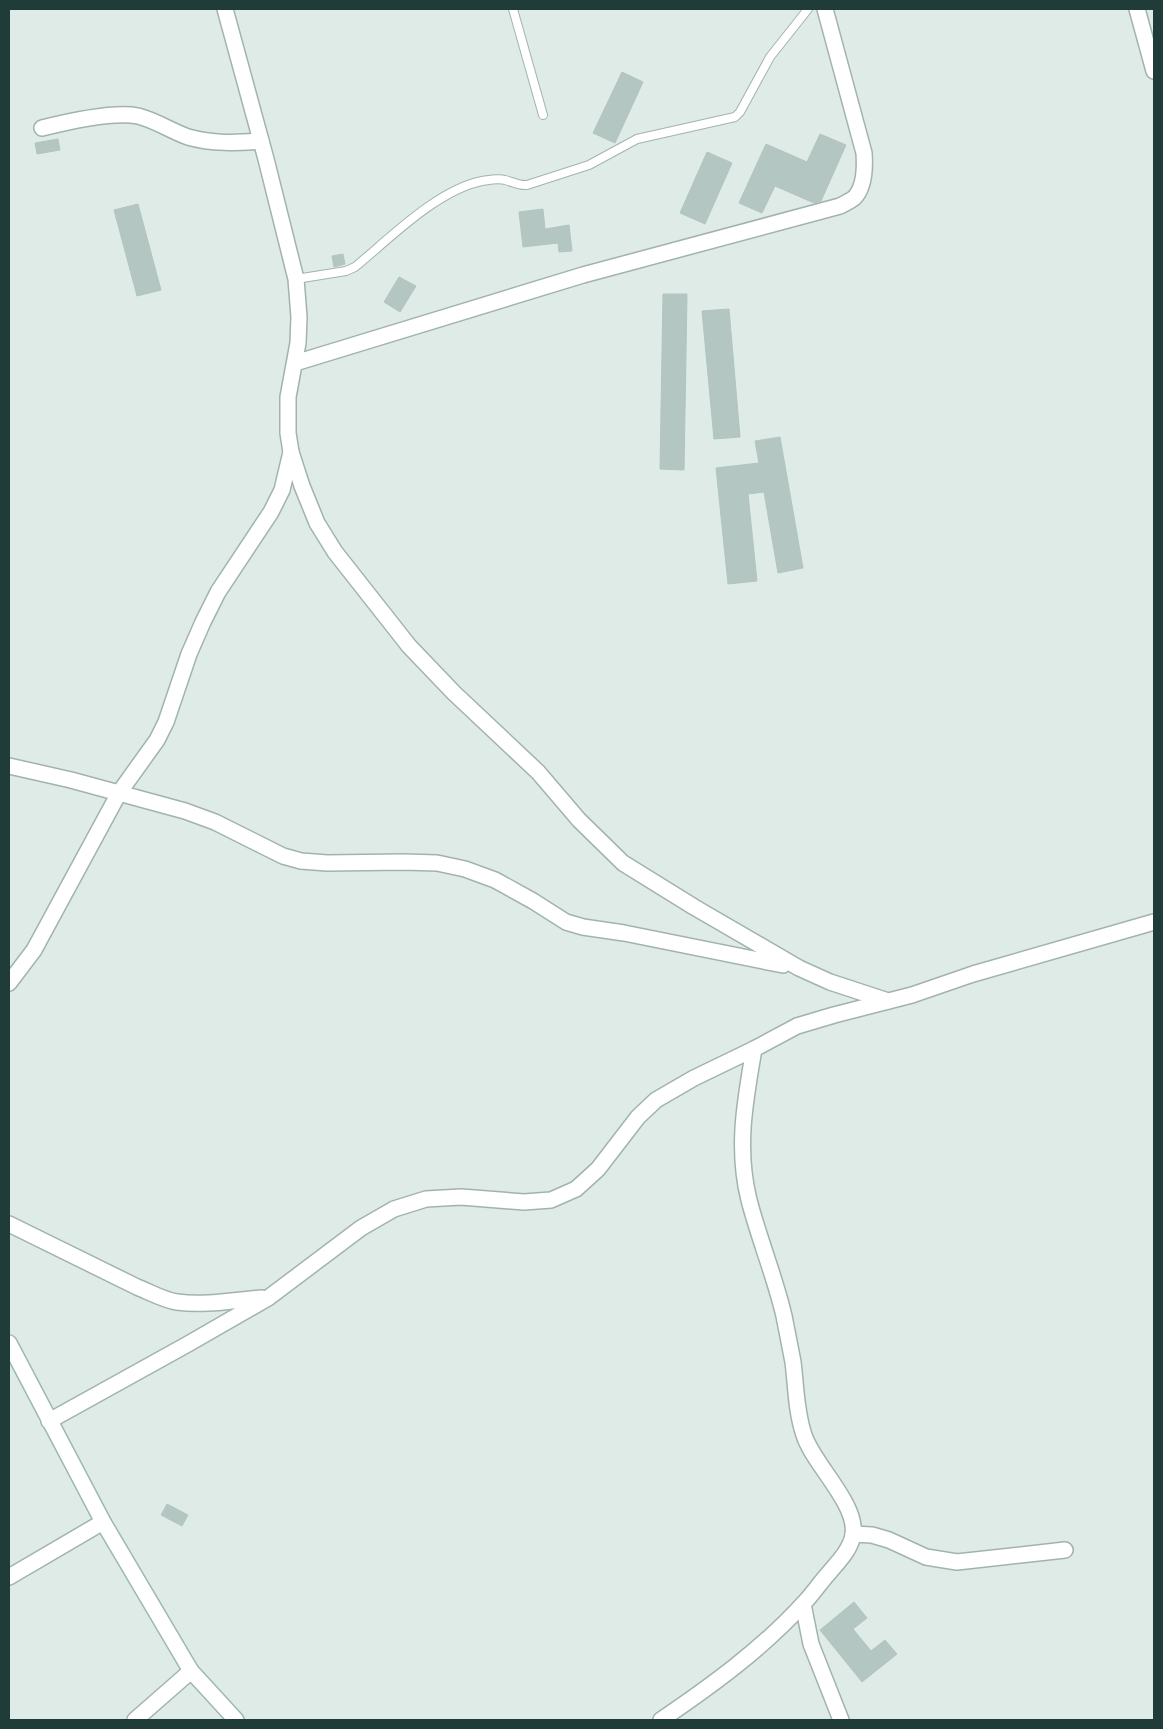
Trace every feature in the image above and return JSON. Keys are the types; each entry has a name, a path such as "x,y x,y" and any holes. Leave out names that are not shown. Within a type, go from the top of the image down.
{"street":[{"path":"225,9 261,140 296,279 299,317 298,343 288,397 288,433 291,452 302,486 318,523 335,552 409,646 454,693 538,772 579,820 623,863 799,968 830,982 888,1001"},
{"path":"294,363 583,275 840,206 854,199 861,188 865,164 864,153 824,9"},
{"path":"1137,9 1154,71"},
{"path":"42,128 68,121 132,115 146,118 188,137 215,143 261,140"},
{"path":"9,983 34,950 119,793 162,731 189,654 203,622 218,592 271,512 282,490 291,452"},
{"path":"9,766 185,811 215,822 283,856 300,861 327,863 437,863 465,869 495,880 566,922 583,927 624,933 799,968"},
{"path":"49,1421 268,1298 361,1228 394,1209 426,1199 461,1197 524,1202 550,1200 576,1189 598,1168 647,1107 656,1100 694,1078 798,1026 912,996 972,974 1154,922"},
{"path":"661,1720 749,1655 803,1604 847,1550 853,1534 850,1517 839,1491 804,1437 784,1315 749,1199 742,1134 746,1090 754,1049"},
{"path":"9,1224 157,1296 177,1302 212,1302 268,1298"},
{"path":"9,1343 103,1522 191,1671 236,1720"},
{"path":"9,1577 103,1522"},
{"path":"853,1534 872,1535 889,1540 926,1557 957,1562 1065,1550"},
{"path":"803,1604 812,1644 841,1720"},
{"path":"136,1720 191,1671"}],"lane":[{"path":"513,9 543,115"},
{"path":"296,279 346,271 354,267 403,226 450,193 468,185 495,179 528,185 589,166 637,139 735,117 740,112 770,58 808,9"}],"building":[{"path":"622,72 643,82 615,143 593,133"},
{"path":"820,134 846,145 821,201 814,203 775,186 762,213 739,203 766,144 807,162"},
{"path":"58,139 60,150 37,154 35,143"},
{"path":"707,152 732,163 705,224 680,213"},
{"path":"138,204 161,290 137,296 114,210"},
{"path":"543,209 545,229 569,225 572,251 559,252 558,243 523,247 519,212"},
{"path":"343,254 345,264 334,267 332,256"},
{"path":"399,277 416,286 400,312 384,302"},
{"path":"663,294 687,294 684,470 660,469"},
{"path":"729,309 740,437 714,439 702,311"},
{"path":"780,437 803,568 778,573 764,492 748,494 757,581 728,584 716,468 759,463 755,441"},
{"path":"167,1504 188,1515 182,1526 161,1515"},
{"path":"854,1602 867,1618 853,1629 871,1651 885,1640 897,1654 862,1682 820,1630"}]}
